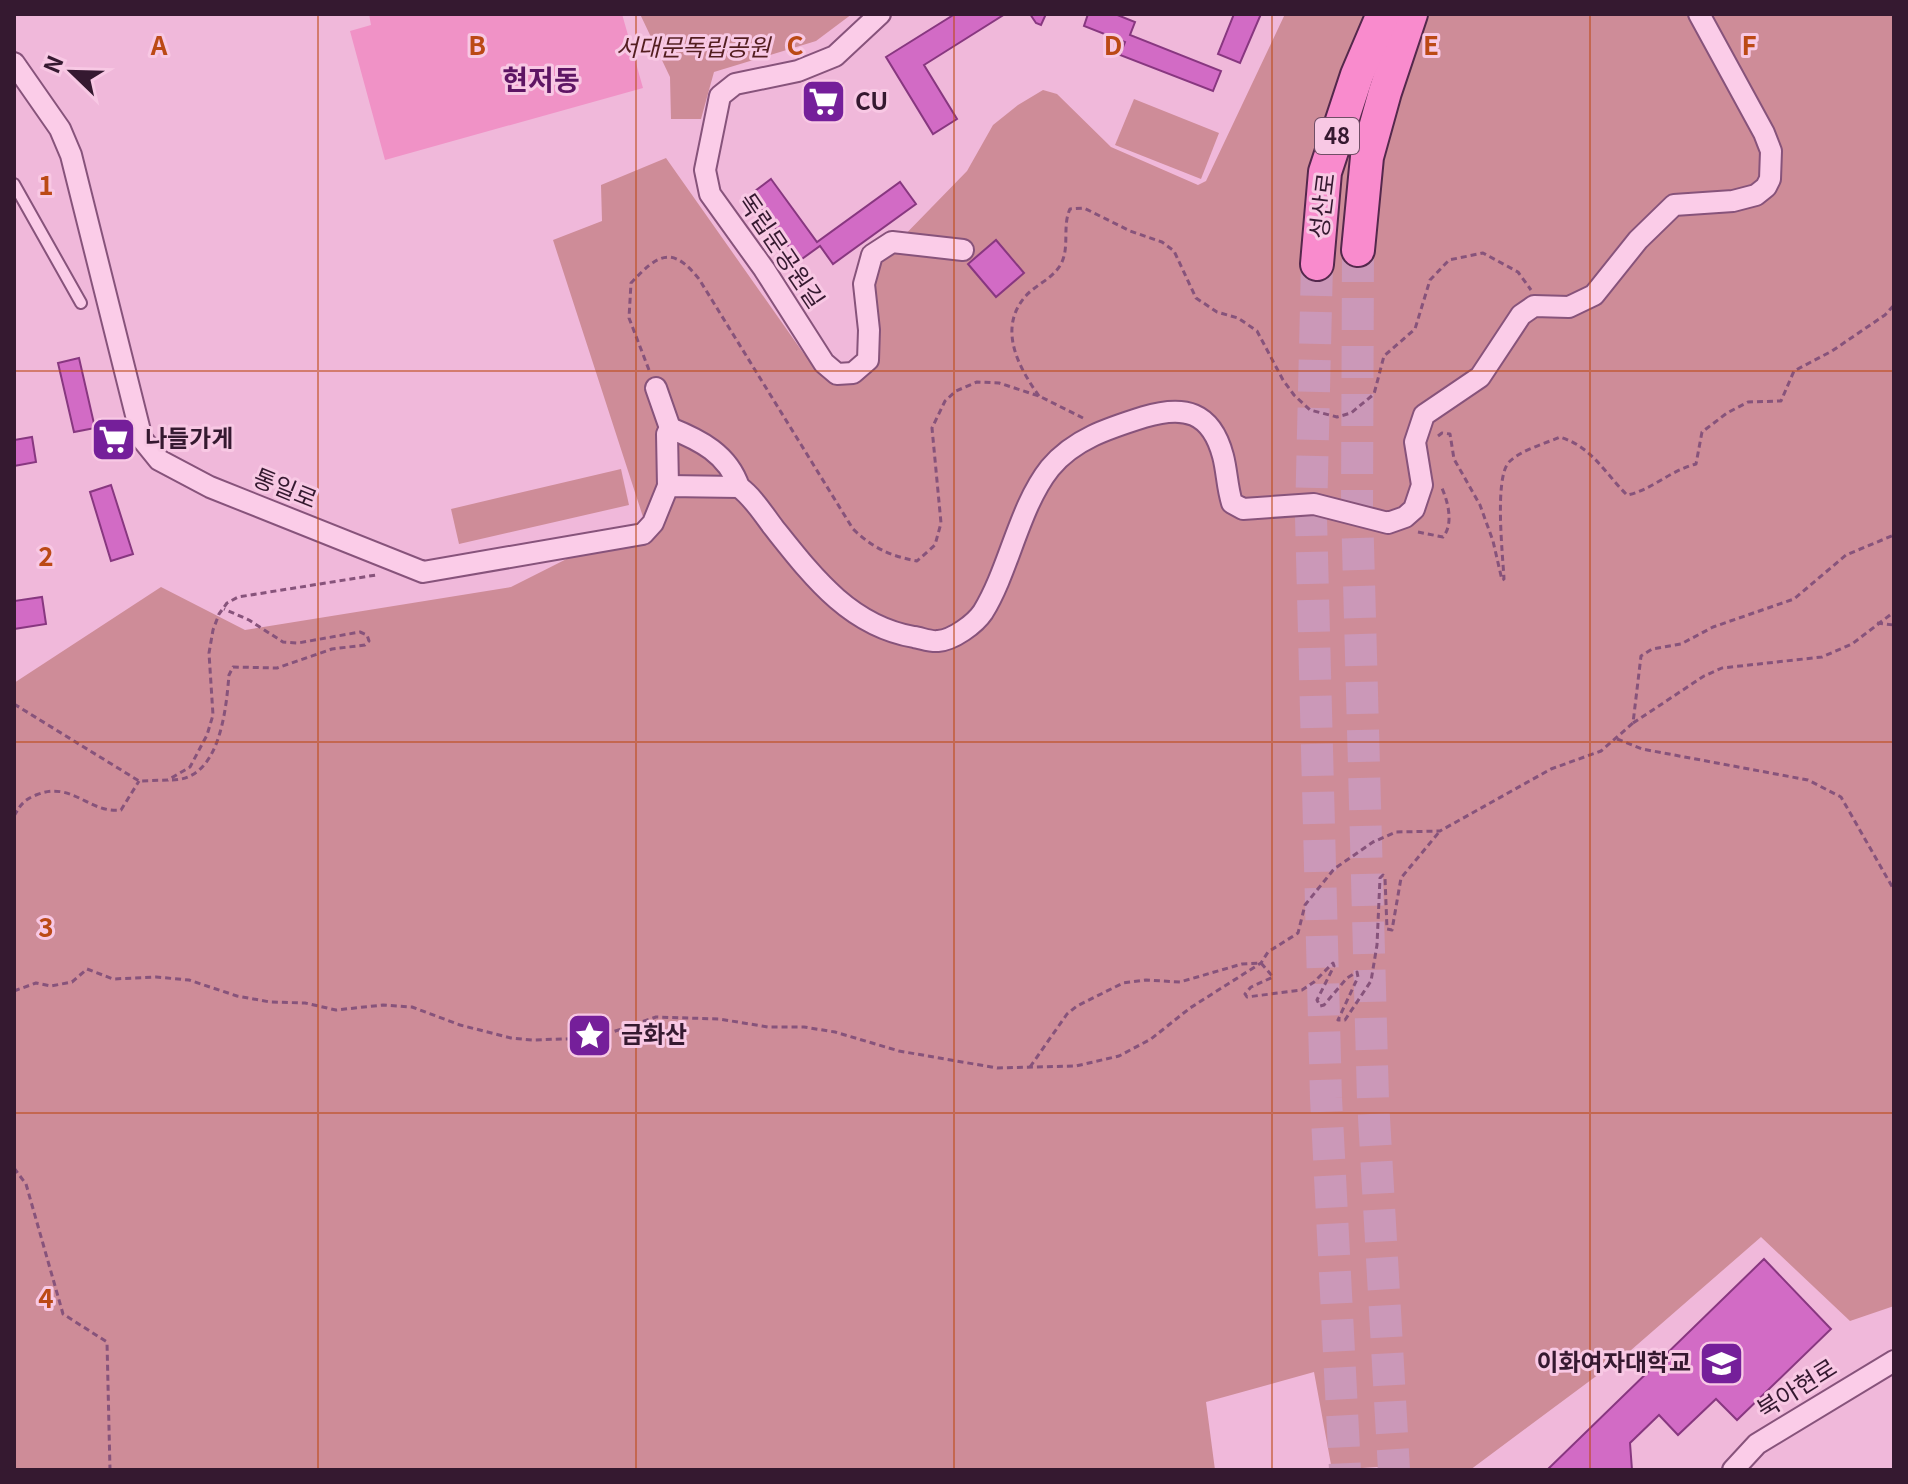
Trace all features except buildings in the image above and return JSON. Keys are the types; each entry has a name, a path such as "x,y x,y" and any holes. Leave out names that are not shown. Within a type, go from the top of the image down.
{"main road":[{"name":"성산로","path":"1317,264 1325,172 1357,75 1383,14"},
{"name":"성산로","path":"1358,250 1367,157 1411,14"}],"street":[{"name":"독립문공원길","path":"880,14 835,56 798,71 735,84 720,96 705,170 710,194 764,269 824,363 837,374 853,373 868,360 869,330 864,284 872,255 892,242 963,250"},
{"path":"656,388 670,428 667,434 668,486 739,487 833,597 857,617 892,633 939,641 961,631 982,614 1036,493 1050,469 1080,441 1155,414 1190,411 1215,434 1224,457 1226,485 1232,503 1243,509 1314,504 1388,523 1405,517 1414,509 1422,485 1415,442 1424,415 1480,377 1521,315 1538,306 1569,307 1594,295 1638,240 1674,205 1733,201 1756,195 1766,187 1770,179 1771,151 1757,119 1699,14"},
{"name":"통일로","path":"14,63 60,129 71,155 142,439 159,460 210,487 423,572 643,534 653,523 668,486"},
{"path":"670,428 701,440 734,473 739,487"},
{"name":"북아현로","path":"1733,1470 1757,1444 1894,1361"}],"lane":[{"path":"14,184 81,303"}],"path":[{"path":"1039,396 1014,353 1013,319 1024,298 1045,282 1062,263 1066,219 1070,209 1084,208 1130,231 1162,242 1174,251 1196,298 1257,331 1294,395 1310,410 1337,417 1351,413 1374,394 1384,356 1415,329 1430,280 1449,260 1483,253 1495,257 1518,272 1538,306"},
{"path":"656,388 629,318 631,283 649,264 665,256 684,260 699,279 853,529 876,549 917,561 935,545 941,523 932,428 945,401 956,391 977,382 999,383 1039,396 1108,430"},
{"path":"1431,442 1442,433 1450,434 1454,459 1480,505 1502,580 1500,530 1503,472 1510,462 1560,437 1576,442 1589,452 1627,495 1637,493 1679,469 1696,464 1702,432 1727,413 1748,402 1781,401 1794,371 1832,351 1885,315 1894,305"},
{"path":"1388,523 1443,537 1449,531 1450,523 1440,483"},
{"path":"1633,723 1641,656 1652,649 1681,644 1713,627 1794,599 1846,555 1894,535"},
{"path":"168,780 190,767 207,735 213,715 209,653 213,630 223,609 238,597 387,573 401,564"},
{"path":"14,704 139,781 178,780 196,771 214,753 233,667 277,668 332,649 365,645 369,641 367,635 360,632 298,643 283,642 249,620 223,609"},
{"path":"1261,963 1273,977 1251,987 1245,994 1247,997 1302,990 1333,963 1329,979 1317,1000 1320,1006 1357,972 1358,977 1338,1020 1345,1020 1371,981 1377,945 1380,878 1383,875 1385,878 1387,929 1392,930 1401,878 1440,831 1551,769 1601,751 1633,723 1713,672 1722,668 1822,657 1852,644 1894,612"},
{"path":"1877,623 1894,625"},
{"path":"1615,739 1642,749 1808,780 1841,797 1894,890"},
{"path":"14,816 22,801 49,790 77,795 105,812 121,810 139,781"},
{"path":"14,991 36,983 51,986 72,982 87,969 113,979 156,977 189,980 237,996 270,1002 305,1003 336,1010 383,1005 412,1007 460,1025 532,1040 595,1038 656,1017 719,1019 768,1027 804,1027 835,1032 899,1051 997,1068 1076,1066 1119,1056 1151,1039 1190,1008 1261,963 1268,952 1298,933 1305,905 1334,869 1373,842 1396,832 1440,831"},
{"path":"1029,1067 1067,1014 1123,983 1146,980 1180,982 1242,964 1261,963"},
{"path":"14,1168 26,1184 63,1314 107,1342 110,1470"}],"green space":[{"name":"서대문독립공원","path":"640,14 852,14 816,41 714,72 701,119 671,119 670,77"},
{"path":"1285,14 1894,14 1894,1306 1850,1321 1761,1237 1630,1351 1470,1470 1385,1470 1377,1467 1332,1470 1314,1372 1206,1402 1215,1470 14,1470 14,683 161,587 245,630 511,587 644,520 553,240 602,221 601,185 666,158 804,354 835,382 873,362 869,285 876,260 894,246 967,171 993,125 1043,90 1057,94 1111,147 1198,185 1206,181"},
{"path":"1134,99 1219,133 1201,179 1115,145"},
{"path":"621,469 629,505 459,544 451,509"}],"sand":[{"path":"369,14 622,14 643,88 385,160 350,31 371,25"}],"tunnel":[{"path":"1358,250 1357,508 1373,1100 1394,1470"},
{"path":"1317,264 1311,517 1326,1098 1345,1470"}],"place":[{"name":"CU","path":"824,102"},
{"name":"나들가게","path":"114,439"},
{"name":"금화산","path":"590,1035"},
{"name":"이화여자대학교","path":"1722,1363"}],"district":[{"name":"현저동","path":"541,80"}]}
